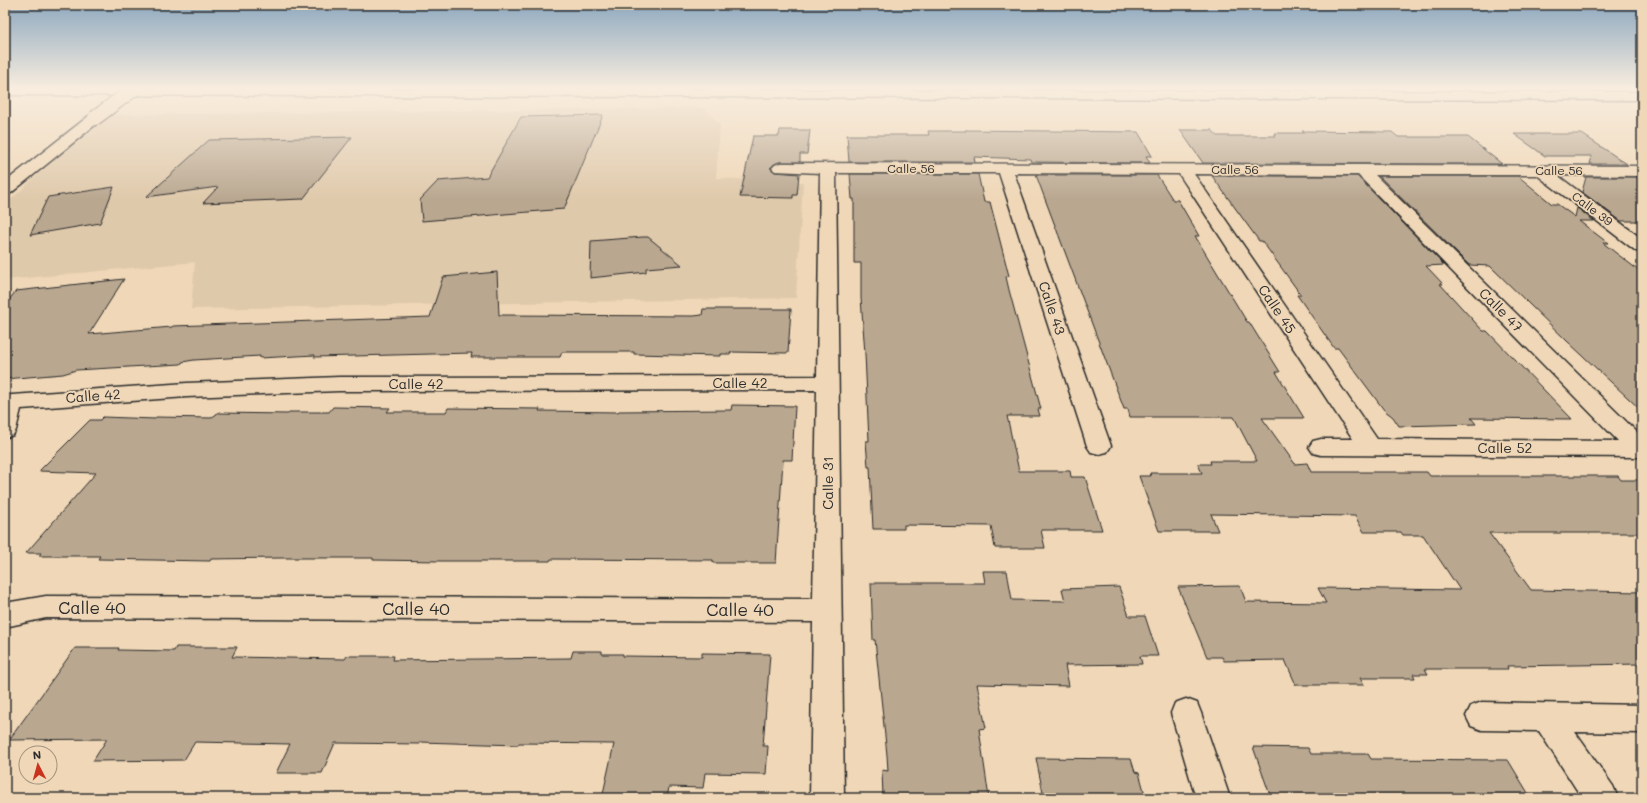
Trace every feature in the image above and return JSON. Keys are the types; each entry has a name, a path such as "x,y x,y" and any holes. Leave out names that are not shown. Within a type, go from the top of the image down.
{"main road":[{"path":"5,190 86,125"},
{"name":"Calle 56","path":"780,168 1642,171"},
{"name":"Calle 31","path":"826,798 828,611 828,169"},
{"name":"Calle 43","path":"1006,169 1099,446"},
{"name":"Calle 45","path":"1184,170 1370,448"},
{"name":"Calle 47","path":"1363,171 1641,449"},
{"name":"Calle 39","path":"1541,171 1642,247"},
{"name":"Calle 42","path":"9,402 187,390 339,384 828,383"},
{"path":"5,430 9,402"},
{"name":"Calle 52","path":"1321,447 1641,449"},
{"name":"Calle 40","path":"5,614 46,607 828,611"},
{"path":"1186,713 1213,798"},
{"path":"1482,716 1642,718"},
{"path":"1548,718 1601,798"}],"shaded area":[{"path":"91,125 720,125 716,178 803,182 796,298 191,309 195,262 5,280 5,205"}],"building":[{"path":"516,125 599,125 564,209 422,221 420,200 438,181 487,177"},
{"path":"780,130 810,130 807,154 800,154 800,162 779,162 770,168 775,172 799,174 797,195 793,195 793,198 740,197 753,136 779,136"},
{"path":"965,130 1138,132 1152,156 1146,156 1150,163 1031,162 1030,159 974,157 975,162 849,162 847,135 929,135 928,131 966,131"},
{"path":"1180,130 1212,130 1217,136 1276,136 1274,133 1304,133 1302,131 1392,132 1398,137 1468,137 1502,164 1203,163"},
{"path":"1514,134 1582,134 1627,164 1590,164 1592,156 1545,156"},
{"path":"352,137 303,199 203,203 218,187 146,197 209,140"},
{"path":"850,174 978,174 984,202 990,202 1009,276 1006,277 1009,290 1041,409 1038,409 1040,416 1007,416 1019,471 1070,471 1071,477 1085,477 1102,530 1041,530 1045,548 995,548 991,526 904,525 904,529 873,529 870,467 868,467 866,441 869,441 861,298 861,263 854,263 854,199 852,199"},
{"path":"1036,175 1157,175 1173,200 1178,200 1199,236 1195,236 1247,322 1249,322 1280,372 1276,372 1304,418 1262,418 1295,464 1307,463 1311,472 1427,472 1430,476 1618,476 1621,480 1642,480 1642,533 1489,533 1531,590 1642,592 1642,664 1507,666 1508,669 1425,669 1428,674 1413,674 1415,678 1360,678 1364,685 1296,685 1285,660 1224,661 1222,657 1207,657 1178,587 1240,586 1246,602 1326,603 1318,588 1460,590 1423,535 1403,535 1401,532 1364,532 1355,516 1211,514 1218,531 1159,531 1139,476 1151,476 1150,473 1202,473 1198,464 1211,464 1210,461 1257,461 1234,417 1130,417 1128,409 1124,409"},
{"path":"1212,176 1357,176 1444,265 1426,266 1443,284 1440,284 1483,331 1487,331 1572,419 1471,418 1476,424 1399,426 1393,417 1384,410 1338,348 1334,348 1297,295 1301,295 1262,241 1259,241"},
{"path":"1379,176 1518,176 1552,204 1557,204 1575,217 1577,208 1594,221 1579,221 1608,243 1603,243 1642,273 1642,411 1490,266 1469,265"},
{"path":"1586,177 1642,177 1642,221 1621,221 1582,192"},
{"path":"114,187 100,223 30,235 48,197"},
{"path":"648,237 682,265 646,268 646,272 590,278 591,241"},
{"path":"497,272 499,315 694,316 702,315 703,309 791,309 788,353 731,352 730,354 720,354 720,356 634,354 634,352 562,352 560,357 471,357 472,353 314,357 315,355 260,358 260,356 194,360 182,362 181,364 76,370 63,374 5,379 5,305 16,291 124,279 89,334 173,326 430,317 443,277"},
{"path":"732,405 795,406 792,460 783,460 776,563 713,563 713,560 551,559 550,561 440,561 373,560 373,558 211,559 210,561 98,559 100,556 39,556 41,553 26,553 96,473 39,471 90,420 100,420 103,417 155,419 156,417 211,418 218,413 288,414 289,412 329,412 333,407 390,408 387,412 446,412 448,408 618,412 731,410"},
{"path":"983,571 1007,571 1012,600 1065,601 1062,589 1119,587 1129,616 1145,616 1158,656 1140,656 1142,664 1065,665 1069,686 977,684 986,728 979,729 989,798 883,798 882,770 888,771 875,640 873,640 871,583 985,583"},
{"path":"176,647 237,647 232,657 345,659 347,656 394,656 393,660 571,658 573,651 602,651 602,654 623,654 623,656 702,657 702,653 770,654 763,746 768,746 766,774 705,773 703,788 669,787 667,798 602,798 614,744 519,743 518,745 420,742 420,744 335,743 322,773 276,773 290,744 195,742 184,760 93,761 107,739 9,740 75,648 119,648 118,650 174,651"},
{"path":"1253,747 1308,748 1311,754 1368,754 1371,759 1508,760 1531,798 1271,798"},
{"path":"1036,758 1131,759 1135,772 1139,773 1146,798 1044,798"}]}
